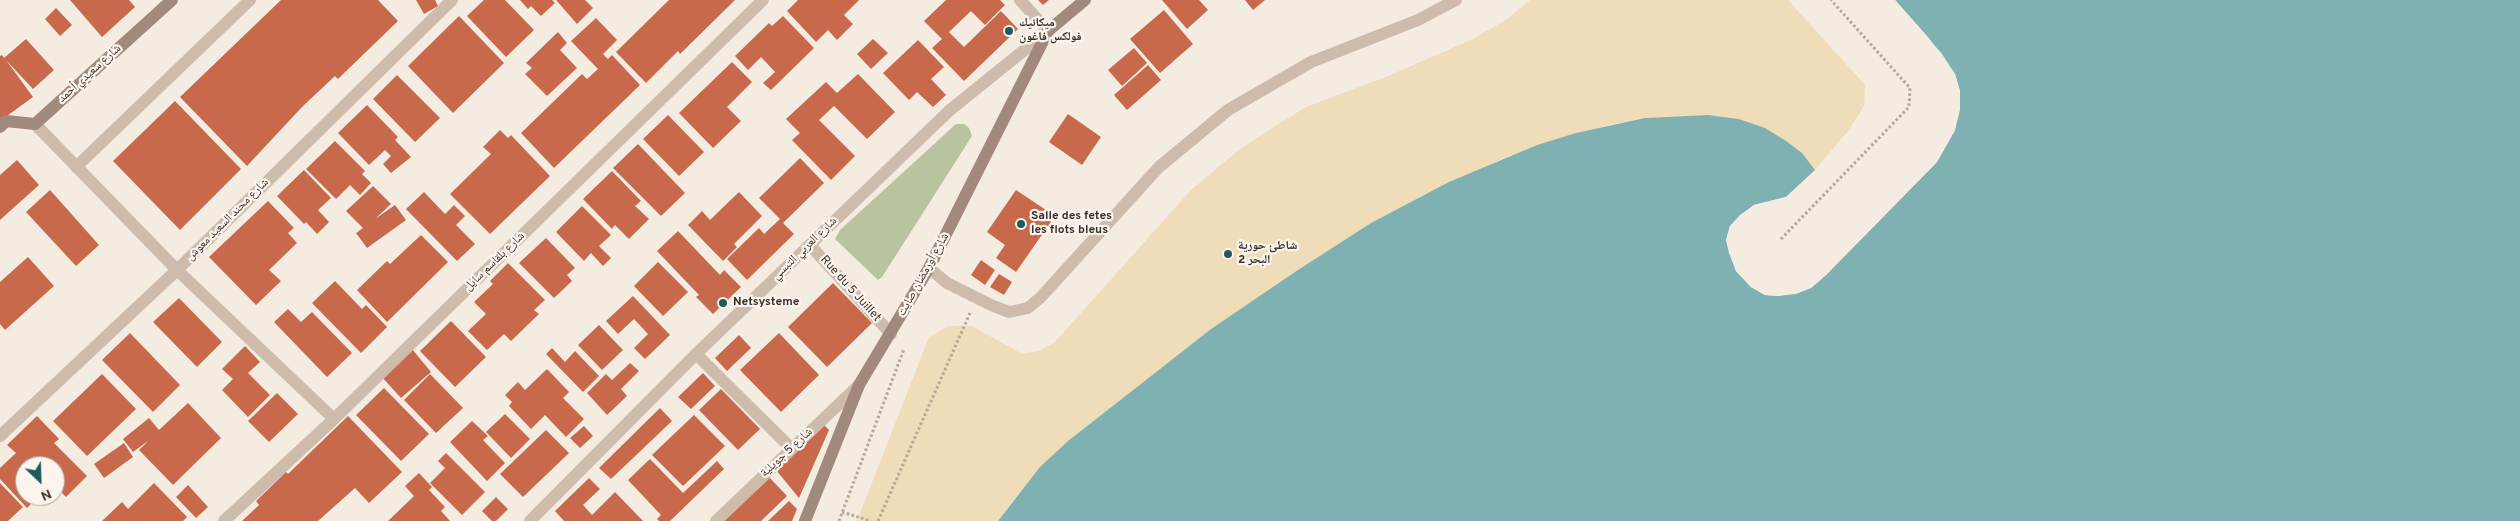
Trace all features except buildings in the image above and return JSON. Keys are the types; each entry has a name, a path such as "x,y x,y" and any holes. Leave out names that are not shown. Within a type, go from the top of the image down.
{"main road":[{"name":"شارع سعيدي أحمد","path":"34,124 172,0"},
{"path":"1048,31 1085,0"},
{"name":"شارع أورمضان صايت","path":"805,521 859,385 929,268 1048,31"},
{"path":"0,127 6,121 34,124"}],"street":[{"path":"76,167 250,0"},
{"name":"شارع محند السعيد معوش","path":"0,436 177,270 452,0"},
{"name":"شارع بلقاسم سايل","path":"224,521 334,419 764,0"},
{"path":"1020,0 1048,31"},
{"path":"929,268 947,283 1009,312 1028,308 1041,297 1159,167 1228,110 1311,62 1418,20 1456,0"},
{"name":"شارع العربي التبسي","path":"530,521 696,354 950,110 1048,31"},
{"path":"34,124 177,270 334,419"},
{"name":"Rue du 5 Juillet","path":"810,244 891,334"},
{"path":"696,354 792,449"},
{"name":"شارع 5 جويلية","path":"716,521 859,385"}],"path":[{"path":"1781,239 1909,107 1910,88 1831,0"},
{"path":"878,521 977,298"},
{"path":"839,521 907,341"},
{"path":"842,512 870,521"}],"green space":[{"path":"956,124 964,124 969,128 972,136 882,277 878,280 835,239 840,230"}],"sand":[{"name":"شاطئ حورية البحر 2","path":"1530,0 1788,0 1865,85 1864,106 1848,131 1815,170 1802,153 1739,119 1708,115 1645,118 1610,125 1537,145 1497,161 1371,223 1211,329 1068,441 1014,499 998,521 857,521 929,337 949,326 972,326 1022,354 1038,351 1055,342 1191,190 1244,146 1306,107 1386,77 1473,39 1507,19"}],"water":[{"path":"1895,0 2520,0 2520,521 998,521 1040,467 1068,441 1211,329 1298,270 1371,223 1449,182 1537,145 1576,133 1645,118 1708,115 1739,119 1765,128 1786,141 1802,153 1815,170 1786,197 1754,205 1730,226 1726,240 1736,271 1751,287 1765,295 1778,296 1811,288 1937,162 1955,130 1960,91 1955,74 1942,54"}],"pier":[{"path":"1892,0 1895,0 1928,37 1955,74 1960,91 1960,110 1955,130 1937,162 1826,275 1811,288 1796,294 1765,295 1751,287 1736,271 1729,253 1726,240 1730,226 1740,215 1754,205 1786,197 1817,169 1817,172 1787,199 1755,207 1742,217 1732,227 1729,240 1738,269 1752,285 1765,292 1778,294 1795,291 1809,285 1825,273 1935,160 1953,129 1957,110 1957,91 1952,75 1940,56"}],"place":[{"name":"ميكانيك فولكس فاغون","path":"1009,31"},
{"name":"Salle des fetes les flots bleus","path":"1021,224"},
{"name":"شاطئ حورية البحر 2","path":"1228,254"},
{"name":"Netsysteme","path":"723,303"}]}
